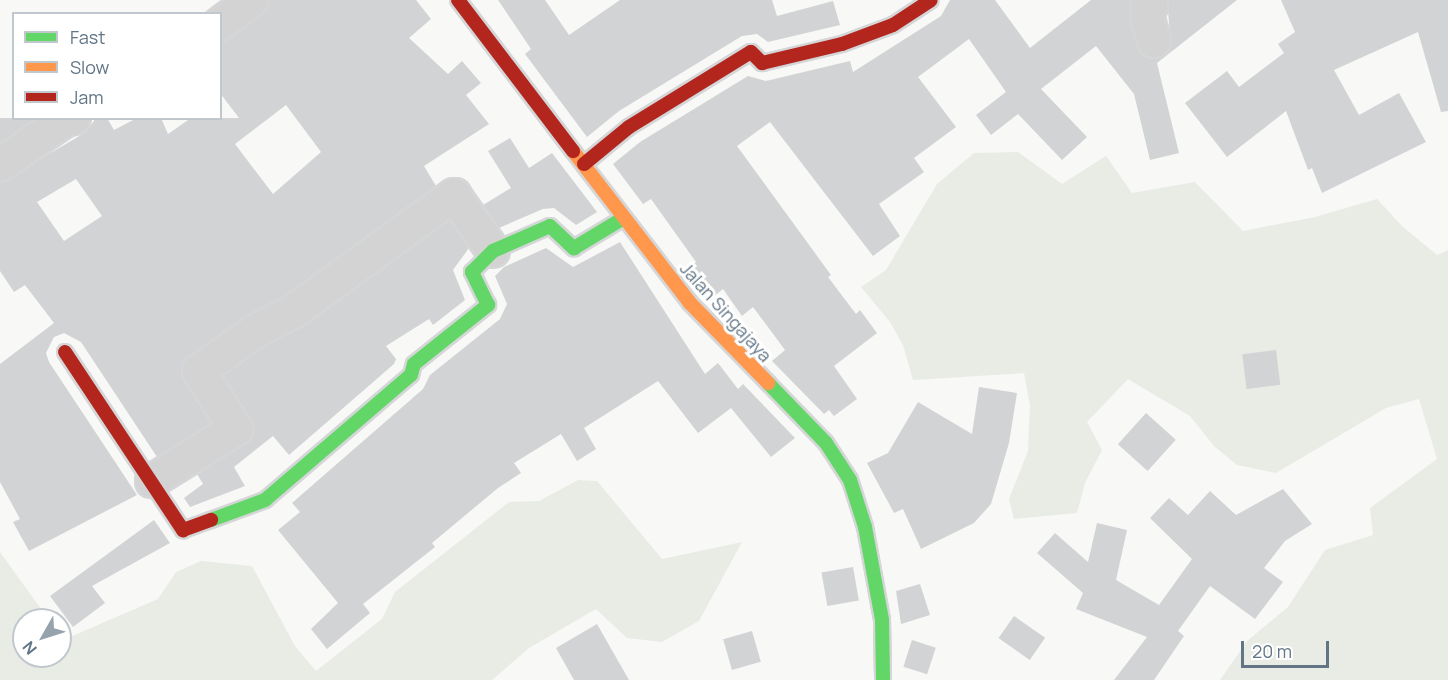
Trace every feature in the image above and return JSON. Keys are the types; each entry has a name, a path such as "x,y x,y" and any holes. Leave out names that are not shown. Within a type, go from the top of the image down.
{"street":[{"path":"222,22 252,0"},
{"name":"Jalan Singajaya","path":"458,0 584,164 622,219 690,303 826,443 850,480 865,527 882,620 883,680"},
{"path":"584,164 629,127 751,52 762,63 842,44 893,25 931,0"},
{"path":"1147,0 1151,6 1147,16 1154,41"},
{"path":"0,165 65,120"},
{"path":"152,481 237,429 199,371 257,330 294,311 454,195 493,251"},
{"path":"65,352 94,401 152,481 183,530 265,500 411,375 414,364 488,305 472,272 493,251 550,226 574,248 622,219"}],"shaded area":[{"path":"1018,152 1062,184 1106,156 1132,193 1195,182 1243,231 1315,217 1377,199 1402,226 1437,255 1448,250 1448,680 1220,680 1247,641 1288,607 1325,550 1373,535 1370,508 1437,459 1419,399 1386,408 1276,473 1237,465 1214,446 1190,416 1128,379 1087,422 1102,450 1085,483 1077,513 1014,519 1009,499 1028,451 1030,405 1024,373 913,380 903,345 890,322 861,287 886,270 937,184 974,153"},
{"path":"578,480 597,481 662,559 742,542 699,621 662,642 627,638 596,609 529,648 492,680 0,680 0,552 40,608 12,608 12,668 72,668 72,636 158,599 176,572 201,561 252,566 295,646 316,671 382,619 395,592 509,502 539,501"}],"building":[{"path":"270,0 416,0 431,19 409,38 448,74 462,61 481,83 466,95 489,124 424,166 436,186 285,296 247,315 188,357 181,372 211,423 157,457 81,342 64,333 54,337 46,353 49,362 137,495 29,551 13,522 20,519 0,482 0,364 54,323 25,285 14,292 0,271 0,183 86,132 95,120 108,120 114,130 133,120 162,120 168,134 188,120 239,118 222,96 222,41 263,14","holes":["286,105 321,152 273,194 235,144","76,179 102,216 64,241 37,202"]},
{"path":"498,0 545,0 569,35 620,0 772,0 777,16 833,1 840,25 768,42 757,34 742,36 619,111 587,137 525,54 531,49"},
{"path":"950,0 995,0 1030,48 1091,0 1129,0 1137,46 1150,59 1159,58 1171,46 1167,0 1237,0 1157,63 1179,153 1150,160 1134,94 1096,46 1041,89 1087,137 1062,160 1018,114 991,135 976,115 1006,92 969,39 918,77 956,127 914,158 924,172 879,204 900,236 873,256 770,122 737,146 831,275 828,277 856,314 860,310 877,333 834,366 857,399 834,416 829,410 824,414 772,361 785,350 753,307 742,316 723,289 713,297 690,267 696,262 651,199 643,204 613,164 640,142 748,76 766,81 850,61 853,72 941,16"},
{"path":"1281,0 1448,0 1448,111 1441,112 1418,32 1334,70 1359,115 1399,93 1426,142 1322,193 1312,168 1308,170 1286,111 1227,157 1185,103 1227,71 1239,87 1284,53 1278,44 1295,32"},
{"path":"0,118 33,120 0,143"},
{"path":"510,138 529,168 552,153 597,212 576,225 554,208 543,209 499,228 483,205 511,188 488,151"},
{"path":"450,220 469,248 453,270 465,300 433,325 429,319 386,346 396,359 394,364 289,455 273,436 234,467 245,486 190,507 184,498 203,484 197,474 252,437 251,420 223,376 266,345 305,326"},
{"path":"620,242 705,374 718,363 738,389 743,384 795,438 771,457 731,408 698,433 658,381 584,428 596,449 577,461 561,434 514,463 521,473 498,488 432,543 435,547 363,604 370,613 327,649 311,629 338,603 278,530 300,512 292,503 423,389 430,375 500,319 507,304 495,276 504,267 546,248 573,267"},
{"path":"1276,350 1280,385 1247,389 1242,354"},
{"path":"979,387 1017,393 1009,443 991,504 974,523 921,549 903,509 894,513 867,463 888,453 918,402 972,434"},
{"path":"1146,413 1176,440 1148,471 1118,444"},
{"path":"1283,489 1312,524 1285,541 1264,568 1283,582 1255,619 1210,586 1178,631 1184,636 1154,680 1114,680 1147,637 1076,609 1083,593 1037,553 1055,533 1088,562 1097,523 1127,530 1116,580 1159,605 1192,559 1150,518 1169,498 1188,515 1210,491 1236,515"},
{"path":"154,520 170,543 92,586 105,603 73,627 72,608 59,608 50,596"},
{"path":"853,567 859,600 827,606 821,573"},
{"path":"920,584 930,615 901,624 896,591"},
{"path":"1014,616 1045,638 1030,660 999,638"},
{"path":"597,624 629,680 574,680 556,648"},
{"path":"752,631 761,662 732,670 723,639"},
{"path":"912,640 936,648 927,674 903,667"}],"traffic: fast":[{"path":"211,520 265,500 411,375 414,364 488,305 472,272 493,251 550,226 574,248 622,219"},
{"path":"768,383 826,443 850,480 865,527 882,620 883,680"}],"traffic: slow":[{"path":"573,151 690,303 768,383"}],"traffic: jam":[{"path":"458,0 573,151"},
{"path":"584,164 629,127 751,52 762,63 842,44 893,25 931,0"},
{"path":"65,352 183,530 211,520"}]}
